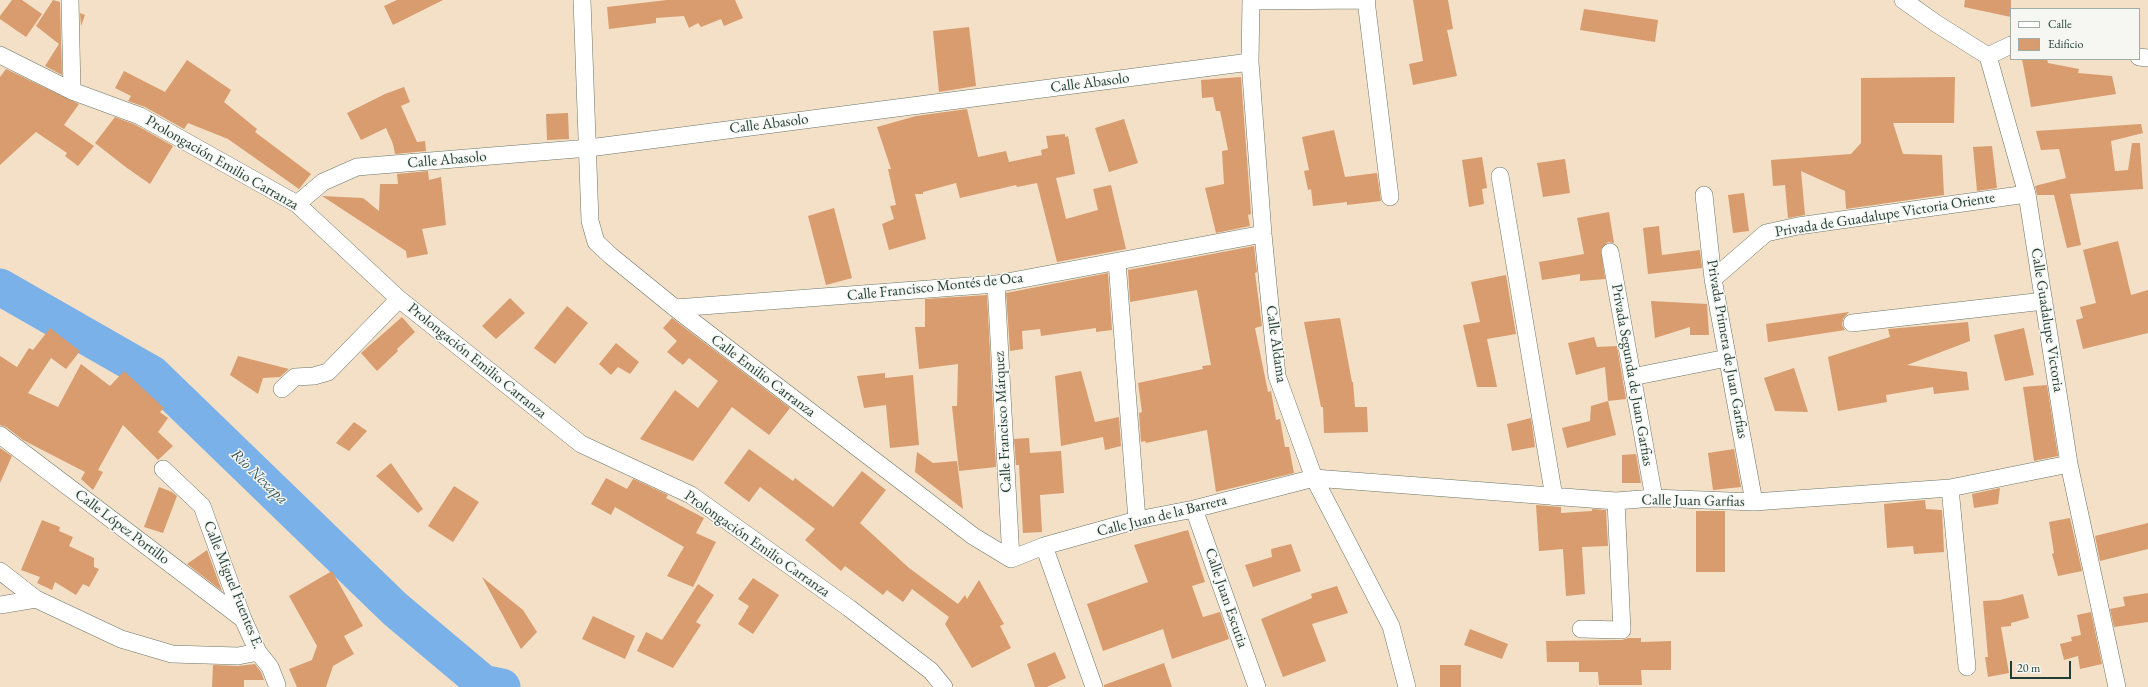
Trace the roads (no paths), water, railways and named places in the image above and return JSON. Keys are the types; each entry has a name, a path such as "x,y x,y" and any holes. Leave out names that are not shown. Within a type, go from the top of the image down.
{"street":[{"path":"70,0 72,90"},
{"name":"Calle Emilio Carranza","path":"582,0 589,148 590,221 596,242 675,308 973,536 1011,559"},
{"path":"1251,0 1366,0 1390,197"},
{"name":"Calle Aldama","path":"1251,0 1250,62 1263,234 1277,376 1314,478 1390,626 1407,687"},
{"path":"1903,0 1937,24 1988,56 2010,45"},
{"name":"Prolongación Emilio Carranza","path":"0,55 72,90 140,116 298,204 399,299 580,444 691,495 849,608 931,671 944,687"},
{"name":"Calle Guadalupe Victoria","path":"1988,56 2027,194 2070,464 2117,687"},
{"name":"Calle Abasolo","path":"298,204 323,182 357,167 589,148 1250,62"},
{"path":"1500,176 1554,497"},
{"name":"Privada de Guadalupe Victoria Oriente","path":"1713,279 1766,233 1798,226 2027,194"},
{"name":"Privada Primera de Juan Garfias","path":"1704,195 1713,279 1754,502"},
{"name":"Calle Francisco Montés de Oca","path":"675,308 996,284 1263,234"},
{"name":"Privada Segunda de Juan Garfias","path":"1610,252 1654,498"},
{"path":"1117,262 1137,520"},
{"name":"Calle Francisco Márquez","path":"996,284 1011,559"},
{"path":"282,389 295,377 314,376 328,372 399,299"},
{"path":"1852,323 2044,301"},
{"path":"1632,377 1727,358"},
{"name":"Calle López Portillo","path":"0,435 243,619"},
{"name":"Calle Juan Garfias","path":"1314,478 1616,502 1654,498 1754,502 1950,488 2070,464"},
{"name":"Calle Miguel Fuentes E.","path":"163,469 202,506 243,619 258,652 270,667 277,685"},
{"name":"Calle Juan de la Barrera","path":"1011,559 1044,546 1137,520 1194,509 1314,478"},
{"path":"1950,488 1967,667"},
{"path":"1581,629 1622,630 1616,502"},
{"name":"Calle Juan Escutia","path":"1194,509 1257,687"},
{"path":"1044,546 1094,687"},
{"path":"0,571 36,599 120,639 172,654 238,656 258,652"},
{"path":"0,605 36,599"}],"waterway":[{"name":"Rio Nexapa","path":"0,287 152,374 395,609 483,683 502,687"}]}
